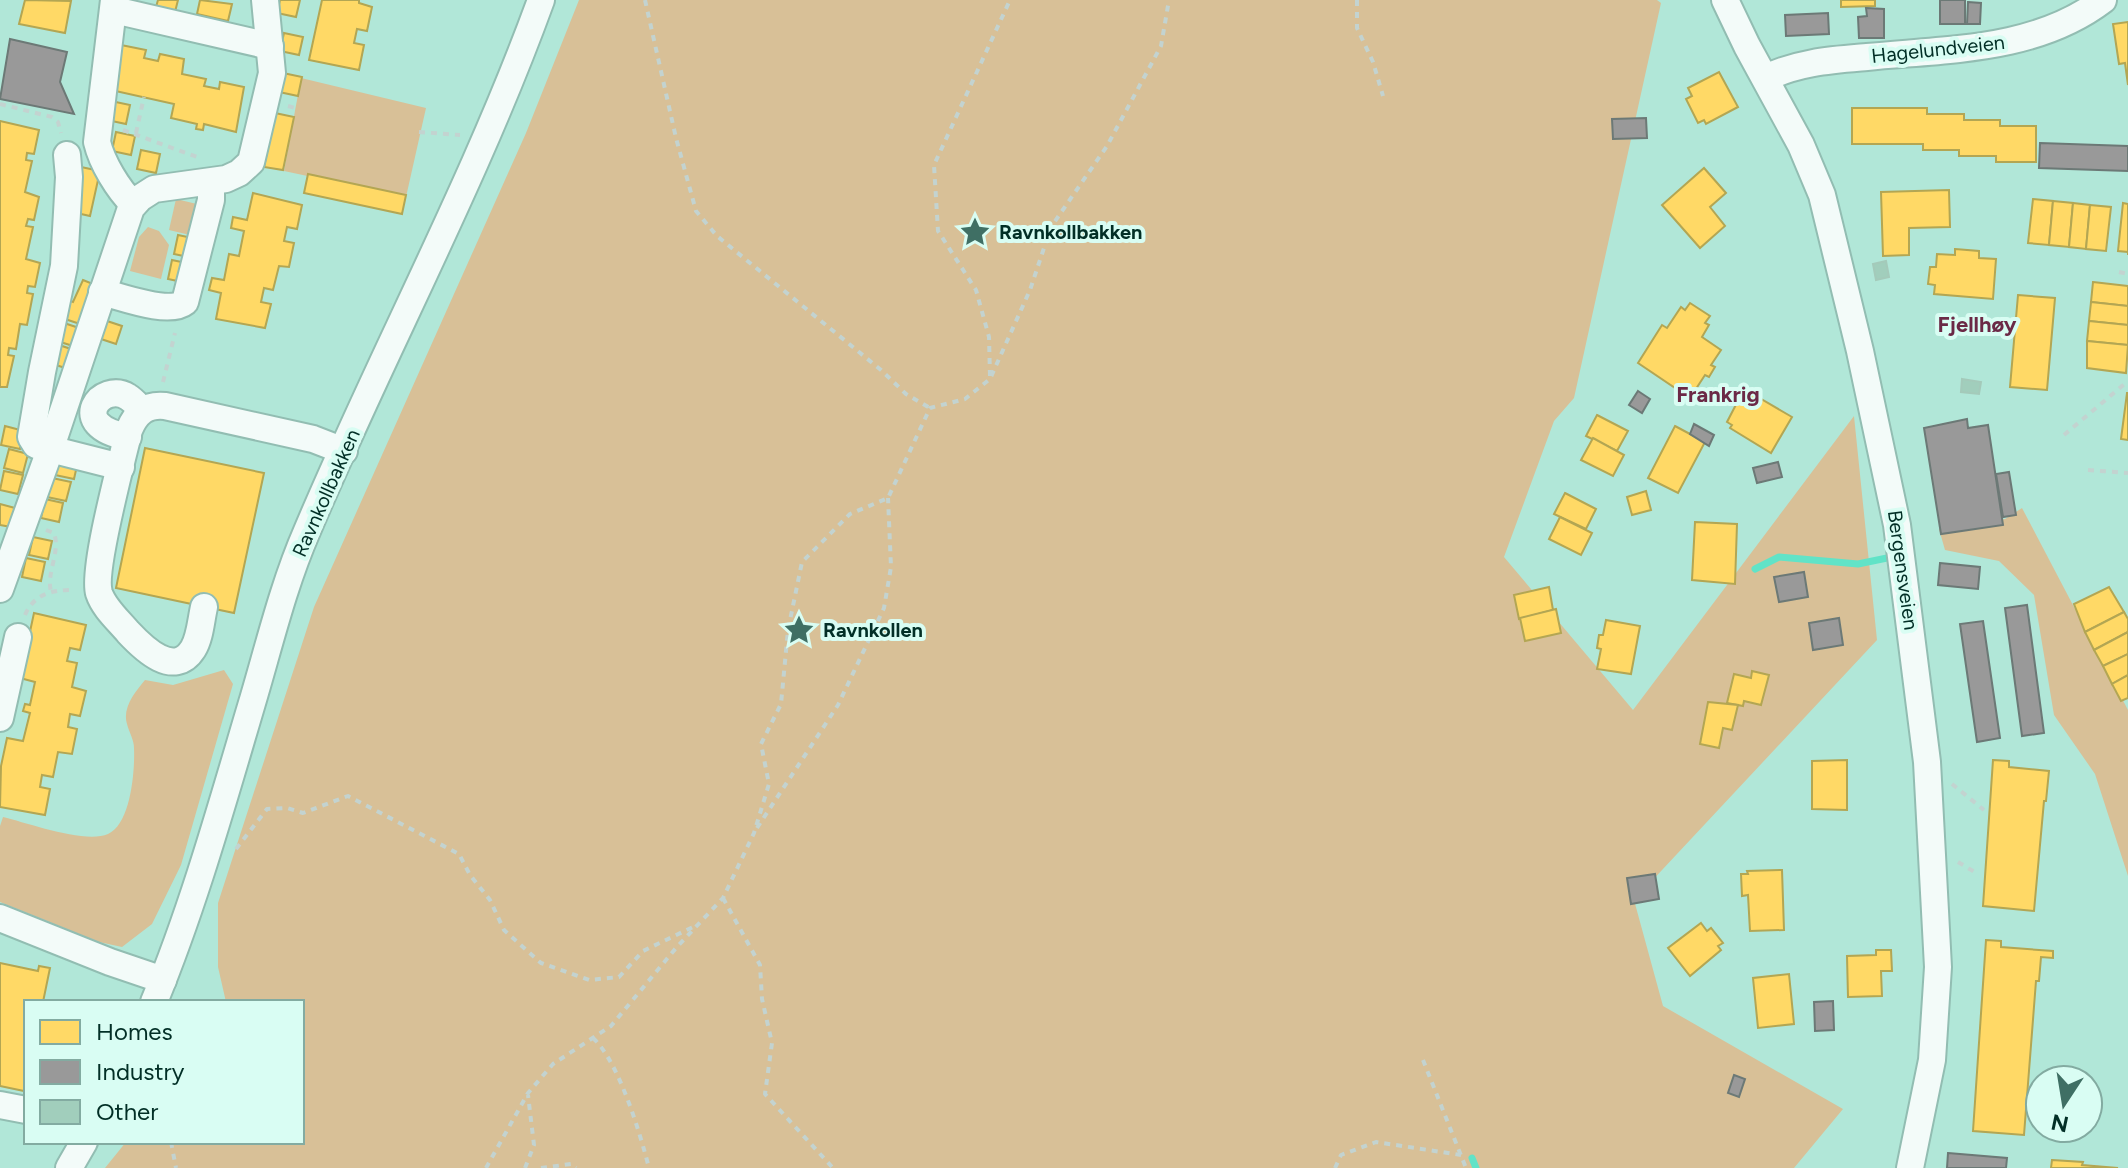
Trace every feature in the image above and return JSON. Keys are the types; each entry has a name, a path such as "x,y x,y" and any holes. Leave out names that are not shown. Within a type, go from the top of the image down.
{"street":[{"path":"0,589 133,204 147,192 159,188 234,176 251,162 272,73 265,0"},
{"name":"Ravnkollbakken","path":"159,991 199,878 292,570 487,138 541,0"},
{"name":"Bergensveien","path":"1725,0 1812,167 1829,223 1888,476 1913,638 1927,762 1938,978 1932,1060 1910,1168"},
{"name":"Hagelundveien","path":"1766,78 1806,63 1955,49 2036,36 2065,25 2103,0"},
{"path":"133,204 99,150 97,124 114,5 270,46"},
{"path":"67,155 69,177 64,266 31,433 36,445 121,467"},
{"path":"102,292 165,307 179,307 185,302 211,200 211,182"},
{"path":"128,437 98,427 94,415 97,403 107,394 121,394 151,403 151,406 165,406 313,439 344,451"},
{"path":"151,403 132,423 128,437 121,467 118,522 98,572 99,594 137,642 162,660 182,658 193,648 204,607"},
{"path":"0,718 18,637"},
{"path":"0,918 110,962 159,991"},
{"path":"0,1105 24,1110"},
{"path":"69,1168 83,1144"}],"path":[{"path":"645,0 696,211 717,236 906,394 930,408 965,399 990,379 1030,290 1051,227 1107,146 1161,46 1169,0"},
{"path":"990,379 989,337 976,290 938,231 934,165 1010,0"},
{"path":"1357,0 1357,28 1373,62 1383,96"},
{"path":"136,133 144,97"},
{"path":"0,104 52,117 58,122 67,155"},
{"path":"97,124 136,133 199,157 205,162 211,182"},
{"path":"419,132 487,138"},
{"path":"2119,272 2128,274"},
{"path":"151,403 175,329"},
{"path":"2064,435 2128,381"},
{"path":"486,1168 528,1093 553,1064 611,1026 723,898 754,833 838,705 884,608 891,567 888,498 930,408"},
{"path":"2088,470 2128,473"},
{"path":"754,833 769,784 761,744 781,704 788,630 802,562 850,514 888,498"},
{"path":"22,525 55,535 49,578 51,592"},
{"path":"18,637 31,603 51,592 69,590 99,594"},
{"path":"1944,777 1984,810"},
{"path":"232,854 267,809 287,808 303,813 348,796 459,854 470,875 490,900 504,930 541,963 589,980 619,977 643,951 698,924"},
{"path":"1949,856 1978,874"},
{"path":"723,898 760,965 762,999 772,1043 765,1094 833,1168"},
{"path":"593,1038 604,1048 619,1082 649,1168"},
{"path":"1423,1060 1466,1168"},
{"path":"525,1168 534,1145 528,1093"},
{"path":"1335,1168 1341,1155 1376,1142 1461,1155"},
{"path":"171,1144 176,1168"},
{"path":"541,1168 571,1164 576,1168"}],"shaded area":[{"path":"579,0 1657,0 1661,3 1574,398 1554,421 1504,557 1633,710 1854,416 1877,640 1634,900 1663,1006 1843,1109 1794,1168 105,1168 124,1144 304,1144 304,1000 226,1000 218,967 218,903 314,607 526,133"},
{"path":"301,78 426,108 406,197 284,171"},
{"path":"176,199 201,205 194,236 169,230"},
{"path":"148,227 159,231 169,245 161,279 130,271 139,237"},
{"path":"2022,508 2128,710 2128,876 2095,774 2054,715 2034,595 1999,561 1945,550 1939,529 2005,519"},
{"path":"224,670 233,684 181,865 152,924 122,947 99,942 0,902 0,826 3,817 71,835 108,834 122,819 130,796 134,748 126,712 137,690 145,680 173,685"}],"building: Homes":[{"path":"25,0 71,1 65,33 19,24"},
{"path":"158,0 178,0 175,12 156,7"},
{"path":"200,0 232,4 228,21 197,14"},
{"path":"280,0 300,0 296,17 277,13"},
{"path":"322,0 359,0 359,3 372,7 367,31 357,29 354,43 364,45 359,70 309,60"},
{"path":"1841,0 1875,0 1875,6 1841,7"},
{"path":"2128,22 2128,85 2125,63 2119,64 2113,24"},
{"path":"284,33 303,37 299,55 280,51"},
{"path":"121,45 146,50 144,58 158,61 160,54 184,59 182,74 206,79 204,86 219,89 220,82 244,87 236,132 204,124 203,130 196,129 197,124 171,118 174,104 111,90"},
{"path":"1719,72 1738,107 1706,124 1704,120 1698,123 1686,99 1692,96 1688,88"},
{"path":"283,73 302,77 298,96 279,92"},
{"path":"111,101 130,105 126,124 107,120"},
{"path":"1852,108 1927,108 1927,114 1964,114 1964,120 2000,120 2000,126 2036,126 2036,162 1996,162 1996,156 1959,156 1959,150 1923,150 1923,144 1852,144"},
{"path":"275,113 294,117 283,170 264,167"},
{"path":"0,121 39,130 34,154 27,153 26,160 32,161 25,192 39,197 34,220 28,219 26,226 33,227 26,259 40,263 35,287 28,286 27,293 33,294 27,325 20,324 16,349 9,348 8,355 14,356 7,387 0,387"},
{"path":"116,132 135,136 131,155 112,151"},
{"path":"141,150 160,154 156,173 137,169"},
{"path":"81,167 100,171 90,216 72,212"},
{"path":"1704,168 1726,193 1710,207 1725,226 1700,248 1662,205"},
{"path":"308,174 406,195 402,214 304,193"},
{"path":"1949,190 1950,227 1909,228 1909,255 1883,256 1881,192"},
{"path":"253,193 302,205 297,229 287,227 284,241 294,243 289,267 279,266 273,290 264,288 261,302 271,304 265,328 216,319 221,293 209,290 212,278 224,280 229,254 239,256 244,231 231,228 233,217 247,220"},
{"path":"2033,199 2053,201 2049,245 2028,243"},
{"path":"2053,201 2073,203 2069,247 2049,245"},
{"path":"2073,203 2090,205 2086,249 2069,247"},
{"path":"2123,203 2128,204 2128,252 2118,251"},
{"path":"2090,205 2111,207 2106,251 2086,249"},
{"path":"178,235 197,239 193,258 174,254"},
{"path":"1955,249 1979,251 1979,258 1996,259 1993,299 1934,294 1935,285 1928,284 1930,267 1936,267 1937,254 1955,255"},
{"path":"172,260 191,264 187,283 168,279"},
{"path":"83,280 93,284 80,324 62,318 68,300 73,302"},
{"path":"2093,282 2128,286 2128,306 2091,302"},
{"path":"2018,295 2055,298 2047,390 2010,387"},
{"path":"2091,302 2128,306 2128,325 2089,321"},
{"path":"1690,303 1710,316 1702,337 1721,350 1711,365 1715,367 1709,377 1705,375 1690,398 1638,363 1662,325 1667,328 1681,307 1685,310"},
{"path":"104,320 122,326 116,344 98,338"},
{"path":"2089,321 2128,325 2128,345 2087,341"},
{"path":"61,322 79,328 73,346 54,340"},
{"path":"2087,341 2128,345 2126,373 2087,368"},
{"path":"53,343 71,349 65,368 47,362"},
{"path":"1751,393 1792,417 1771,453 1730,428 1732,425 1727,422 1741,395 1747,399"},
{"path":"2128,393 2128,440 2121,439"},
{"path":"1597,415 1628,431 1617,451 1586,436"},
{"path":"5,426 24,431 20,449 1,445"},
{"path":"1675,426 1705,442 1678,493 1648,478"},
{"path":"1593,438 1624,455 1613,476 1581,460"},
{"path":"145,448 264,473 234,613 116,588"},
{"path":"9,449 28,454 23,473 4,468"},
{"path":"59,457 78,461 74,479 55,475"},
{"path":"4,471 23,475 18,494 0,490"},
{"path":"52,478 71,482 66,501 47,497"},
{"path":"1646,491 1651,510 1632,515 1627,497"},
{"path":"1565,493 1596,509 1586,529 1554,514"},
{"path":"45,499 63,503 59,522 41,518"},
{"path":"0,504 15,508 11,527 0,525"},
{"path":"1560,517 1592,533 1581,555 1549,539"},
{"path":"1695,522 1737,524 1735,584 1692,580"},
{"path":"33,537 52,541 48,559 29,555"},
{"path":"26,558 45,562 41,581 22,577"},
{"path":"1549,587 1553,610 1519,619 1514,595"},
{"path":"2109,587 2124,612 2085,632 2074,604"},
{"path":"1556,609 1561,633 1525,641 1520,618"},
{"path":"2124,612 2128,619 2128,632 2094,650 2085,632"},
{"path":"34,613 86,625 80,650 70,648 67,661 77,663 72,687 86,691 80,716 70,714 68,727 77,729 72,754 58,752 53,777 42,775 40,787 50,789 45,815 0,807 1,766 7,738 23,741 30,713 23,711 25,704 30,705 35,682 20,678"},
{"path":"1606,620 1640,626 1631,674 1597,669 1601,649 1597,648 1599,635 1603,635"},
{"path":"2128,632 2128,654 2103,666 2094,650"},
{"path":"2128,654 2128,675 2112,684 2103,666"},
{"path":"1752,671 1769,675 1761,705 1744,701 1743,706 1727,703 1734,674 1751,678"},
{"path":"2128,675 2128,698 2121,701 2112,684"},
{"path":"1708,702 1738,705 1732,730 1723,728 1719,748 1700,744"},
{"path":"1847,760 1847,810 1812,809 1812,761"},
{"path":"1993,760 2009,761 2009,767 2049,771 2034,911 1983,906"},
{"path":"1782,870 1784,930 1750,931 1748,895 1742,896 1741,874 1748,874 1747,871"},
{"path":"1701,923 1707,931 1711,928 1723,943 1718,946 1721,950 1690,976 1668,948"},
{"path":"1986,940 2001,941 2001,947 2053,951 2053,958 2041,957 2039,981 2036,981 2030,1064 2024,1064 2024,1135 1973,1131"},
{"path":"1876,950 1891,950 1892,971 1881,971 1882,996 1848,997 1847,956 1876,955"},
{"path":"0,963 38,971 39,966 50,968 43,1000 24,1000 24,1091 0,1086"},
{"path":"1789,974 1794,1024 1758,1028 1753,978"},
{"path":"2052,1160 2083,1162 2082,1165 2118,1168 2051,1168"}],"building: Industry":[{"path":"1940,0 1965,0 1965,24 1940,24"},
{"path":"1968,2 1981,3 1980,24 1967,24"},
{"path":"1866,8 1884,9 1884,38 1859,38 1858,17 1867,16"},
{"path":"1828,13 1829,34 1786,36 1785,15"},
{"path":"10,39 67,52 60,82 74,114 0,99"},
{"path":"1646,118 1647,138 1613,139 1612,119"},
{"path":"2040,143 2128,146 2128,171 2039,168"},
{"path":"1638,391 1650,399 1642,413 1629,405"},
{"path":"1967,419 1968,428 1988,425 2003,525 1941,534 1924,428"},
{"path":"1694,424 1714,435 1709,446 1690,434"},
{"path":"1778,462 1782,477 1757,483 1753,468"},
{"path":"2009,472 2016,515 2003,517 1996,474"},
{"path":"1940,563 1980,567 1978,589 1938,585"},
{"path":"1804,572 1808,597 1779,602 1774,577"},
{"path":"2027,605 2044,733 2022,736 2005,608"},
{"path":"1839,618 1843,645 1813,650 1809,623"},
{"path":"1983,621 2000,738 1977,742 1960,624"},
{"path":"1655,874 1659,899 1631,904 1627,878"},
{"path":"1833,1001 1834,1030 1815,1031 1814,1002"},
{"path":"1734,1075 1745,1079 1739,1097 1728,1093"},
{"path":"1948,1153 2007,1158 2006,1168 1947,1168"}],"building: Other":[{"path":"1886,261 1889,277 1876,280 1873,264"},
{"path":"1962,379 1981,382 1979,394 1961,392"}],"waterway":[{"path":"1755,569 1779,557 1858,564 1887,558"},
{"path":"1472,1158 1476,1168"}],"place":[{"name":"Ravnkollbakken","path":"975,232"},
{"name":"Ravnkollen","path":"799,630"}],"district":[{"name":"Fjellhøy","path":"1977,324"},
{"name":"Frankrig","path":"1718,394"}]}
